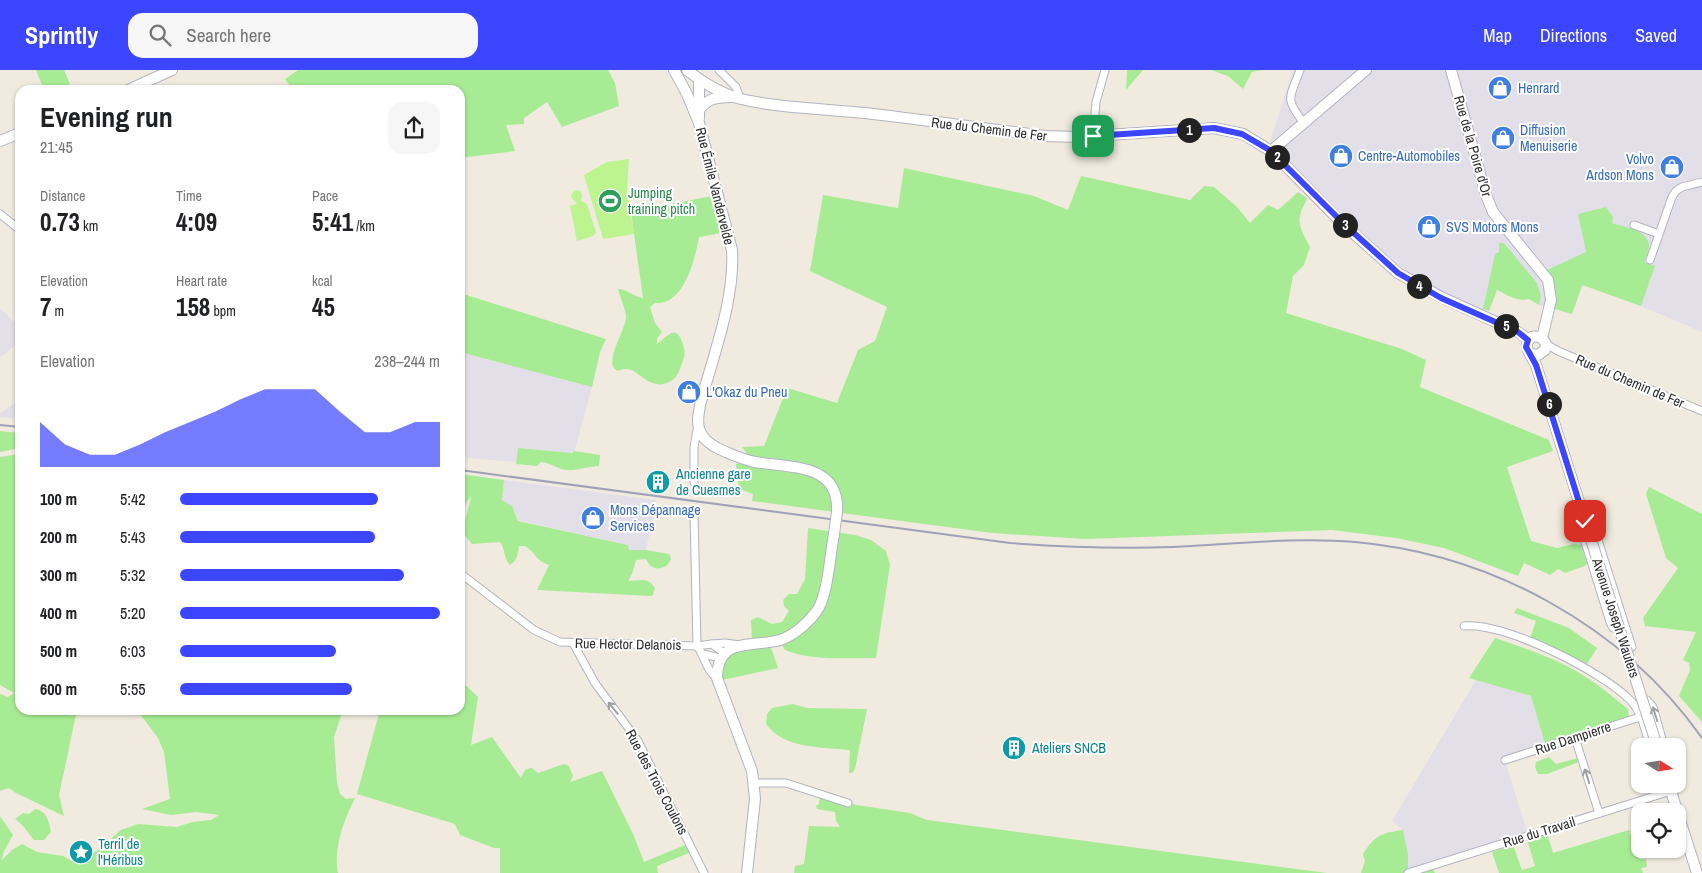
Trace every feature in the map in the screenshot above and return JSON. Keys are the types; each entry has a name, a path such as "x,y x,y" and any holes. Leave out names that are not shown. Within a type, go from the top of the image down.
{"main road":[{"path":"139,85 172,70"},
{"name":"Rue Émile Vandervelde","path":"674,70 687,94 699,123 729,236 732,264 728,299 700,405 698,423"},
{"name":"Rue du Chemin de Fer","path":"687,70 699,79 737,98 1046,136 1093,136 1214,128 1242,134 1271,151 1344,224 1398,273 1441,298 1518,332 1538,348"},
{"path":"1271,151 1366,70"},
{"name":"Rue de la Poire d'Or","path":"1451,70 1486,195 1493,212 1548,280 1551,300 1538,348"},
{"path":"687,94 690,86 699,79"},
{"path":"699,79 699,123"},
{"path":"699,110 712,99 737,98"},
{"path":"0,141 15,135"},
{"name":"Avenue Joseph Wauters","path":"1538,348 1582,513 1654,738"},
{"path":"698,423 701,434 711,445 720,450 753,462 795,468 821,475 830,482 838,499 824,592 817,612 791,635 781,639 740,645 722,656 718,666 717,678 748,759 754,783 754,814 747,873"},
{"path":"1686,839 1697,873"}],"street":[{"path":"719,70 736,87 737,98"},
{"path":"1093,136 1096,102 1105,70"},
{"path":"1300,70 1290,101 1292,108 1304,122"},
{"path":"1650,260 1672,197 1676,191 1702,182"},
{"path":"0,214 15,226"},
{"path":"1634,225 1659,234"},
{"name":"Rue du Chemin de Fer","path":"1538,348 1558,351 1702,411"},
{"name":"Rue Émile Vandervelde","path":"694,482 694,447 698,423"},
{"path":"694,513 697,646 703,654 712,674 717,678"},
{"path":"1625,626 1615,628 1610,622 1580,526 1582,513 1590,515 1632,647"},
{"name":"Rue Hector Delanois","path":"465,577 534,630 560,642 697,646 725,643 740,645"},
{"name":"Avenue Joseph Wauters","path":"1464,626 1472,625 1494,629 1547,649 1586,669 1630,700 1640,717 1647,738"},
{"name":"Rue des Trois Coulons","path":"573,643 595,683 638,741 704,873"},
{"path":"712,644 722,656"},
{"path":"703,654 722,656"},
{"name":"Avenue Joseph Wauters","path":"1630,700 1643,700 1650,703 1661,738"},
{"name":"Rue Dampierre","path":"1505,760 1640,717"},
{"path":"1575,738 1599,814"},
{"path":"754,783 786,783 848,803"},
{"name":"Rue du Travail","path":"1408,873 1661,793"},
{"path":"1697,873 1702,871"}],"shaded area":[{"path":"1293,70 1702,70 1702,332 1641,306 1583,285 1572,314 1539,305 1529,299 1497,289 1489,311 1483,309 1482,312 1416,278 1373,245 1270,142"},
{"path":"0,308 15,322 15,346 0,357"},
{"path":"465,353 592,387 574,453 519,448 517,462 465,457"},
{"path":"15,403 15,418 0,417 0,413"},
{"path":"504,480 656,500 646,550 628,550 628,545 518,520 516,513 502,500"},
{"path":"1476,680 1531,696 1545,744 1504,757 1528,835 1408,873 1403,830 1392,821"}],"green space":[{"path":"36,70 64,70 70,84 67,85 42,85"},
{"path":"298,70 608,70 615,83 619,106 562,127 547,102 524,118 524,124 506,125 515,151 465,157 465,85 289,85 285,79"},
{"path":"1127,70 1143,70 1126,90"},
{"path":"1211,70 1262,70 1252,72 1243,89 1228,76"},
{"name":"Jumping training pitch","path":"629,159 627,189 634,234 603,239 584,175 607,162"},
{"path":"904,168 1034,196 1068,210 1081,176 1190,200 1204,186 1214,187 1237,207 1250,223 1268,205 1278,210 1298,192 1307,198 1300,222 1310,247 1304,265 1293,276 1286,313 1402,349 1426,360 1420,387 1549,440 1553,451 1507,467 1531,541 1557,548 1574,544 1581,545 1587,563 1585,566 1565,573 1558,569 1550,575 1524,563 1518,576 1444,548 1396,538 1332,530 1085,539 992,533 842,513 840,490 834,482 822,476 831,492 835,512 752,501 753,494 739,489 736,464 753,462 742,447 764,446 787,388 837,403 858,350 875,341 887,307 810,271 823,195 898,208"},
{"name":"Jumping training pitch","path":"575,190 580,191 582,194 581,201 587,204 596,232 593,236 577,241 570,206 577,204 571,197"},
{"path":"712,196 721,233 699,237 695,257 681,289 674,297 665,302 655,303 650,307 655,323 662,332 657,339 657,344 673,333 679,335 681,340 685,352 677,375 667,383 657,384 647,381 632,370 623,369 618,371 612,362 613,354 626,316 618,289 643,298 631,212"},
{"path":"1606,207 1613,217 1612,223 1635,230 1645,236 1648,241 1649,248 1644,262 1655,266 1641,306 1582,285 1572,314 1555,309 1554,289 1547,270 1586,252 1578,214"},
{"path":"1499,243 1504,243 1537,283 1541,296 1539,305 1529,299 1516,299 1497,290 1489,311 1483,309 1495,254 1499,252"},
{"path":"465,295 606,339 600,352 592,387 465,353"},
{"path":"0,431 15,432 15,449 0,452"},
{"path":"518,448 573,453 574,451 600,455 599,466 571,470 541,462 537,466 516,464"},
{"path":"15,455 15,715 76,715 59,795 64,816 9,788 0,791 0,694 8,697 14,693 0,685 0,457"},
{"path":"465,475 504,480 502,500 512,506 518,521 628,545 629,550 646,550 669,554 671,558 666,566 661,568 650,566 646,559 636,560 628,581 643,580 649,582 655,588 651,596 537,590 549,565 542,562 528,548 519,546 516,559 510,565 506,560 500,542 472,544 465,535 465,523 471,496 465,505"},
{"path":"1649,487 1702,514 1702,722 1679,696 1690,670 1689,663 1683,660 1696,632 1645,626 1643,618 1678,568 1666,558 1646,494"},
{"path":"808,528 855,535 871,540 886,551 890,565 876,658 828,658 793,653 784,649 781,640 769,642 778,668 718,681 720,658 752,643 751,620 758,617 772,624 782,622 789,611 784,606 783,600 789,594 797,594 805,579"},
{"path":"1517,608 1569,628 1597,648 1587,664 1530,638 1536,621 1514,613"},
{"path":"1495,638 1550,658 1571,668 1599,686 1628,709 1629,717 1545,744 1531,696 1469,678"},
{"path":"465,685 478,697 471,745 492,737 521,778 527,769 532,768 538,773 564,764 569,766 573,776 570,782 602,771 634,836 644,862 685,845 689,853 657,866 658,873 500,873 500,848 494,848 460,835 455,824 357,794 379,715 465,715"},
{"path":"793,704 807,708 867,709 855,769 852,773 849,773 850,750 816,747 793,742 774,732 766,724 767,714 772,708"},
{"path":"141,715 341,715 334,737 337,783 340,794 346,799 355,798 340,834 337,854 338,873 0,873 0,816 13,835 3,853 2,860 12,850 22,844 37,852 63,856 77,864 77,859 97,851 121,830 138,824 177,827 192,822 211,820 219,815 196,812 171,815 142,809 170,799 164,752 158,738"},
{"path":"1549,757 1556,764 1578,758 1579,762 1547,774 1538,774 1535,767 1536,762"},
{"path":"820,794 857,805 910,813 927,820 1327,873 794,873 795,866 804,864 809,826 840,827 836,821 835,812 817,809 816,806 819,804"},
{"path":"35,809 47,817 51,832 44,840 34,840 15,819 23,813 29,814"},
{"path":"1403,830 1408,855 1408,873 1361,873 1365,861 1363,854 1371,843 1384,834"},
{"path":"1546,830 1553,853 1629,830 1631,836 1631,858 1646,859 1647,867 1641,868 1643,873 1499,873 1492,852 1513,845 1522,870 1535,866 1526,836"},
{"path":"1432,865 1435,873 1408,873"}],"railway":[{"path":"0,425 15,426"},
{"path":"465,471 1010,543 1132,548 1310,540 1355,542 1406,549 1455,562 1504,580 1550,602 1593,630 1634,662 1670,698 1702,738"}],"place":[{"name":"Henrard","path":"1500,88"},
{"name":"Diffusion Menuiserie","path":"1503,138"},
{"name":"Centre-Automobiles","path":"1341,156"},
{"name":"Volvo Ardson Mons","path":"1672,167"},
{"name":"Jumping training pitch","path":"610,201"},
{"name":"SVS Motors Mons","path":"1429,227"},
{"name":"L'Okaz du Pneu","path":"689,392"},
{"name":"Ancienne gare de Cuesmes","path":"658,482"},
{"name":"Mons Dépannage Services","path":"593,518"},
{"name":"Ateliers SNCB","path":"1014,748"},
{"name":"Terril de l'Héribus","path":"81,852"}],"route":[{"path":"1093,136 1214,128 1242,134 1251,138 1271,151 1344,224 1398,273 1441,298 1518,332 1528,340 1526,347 1536,365 1546,394 1585,521"}]}
